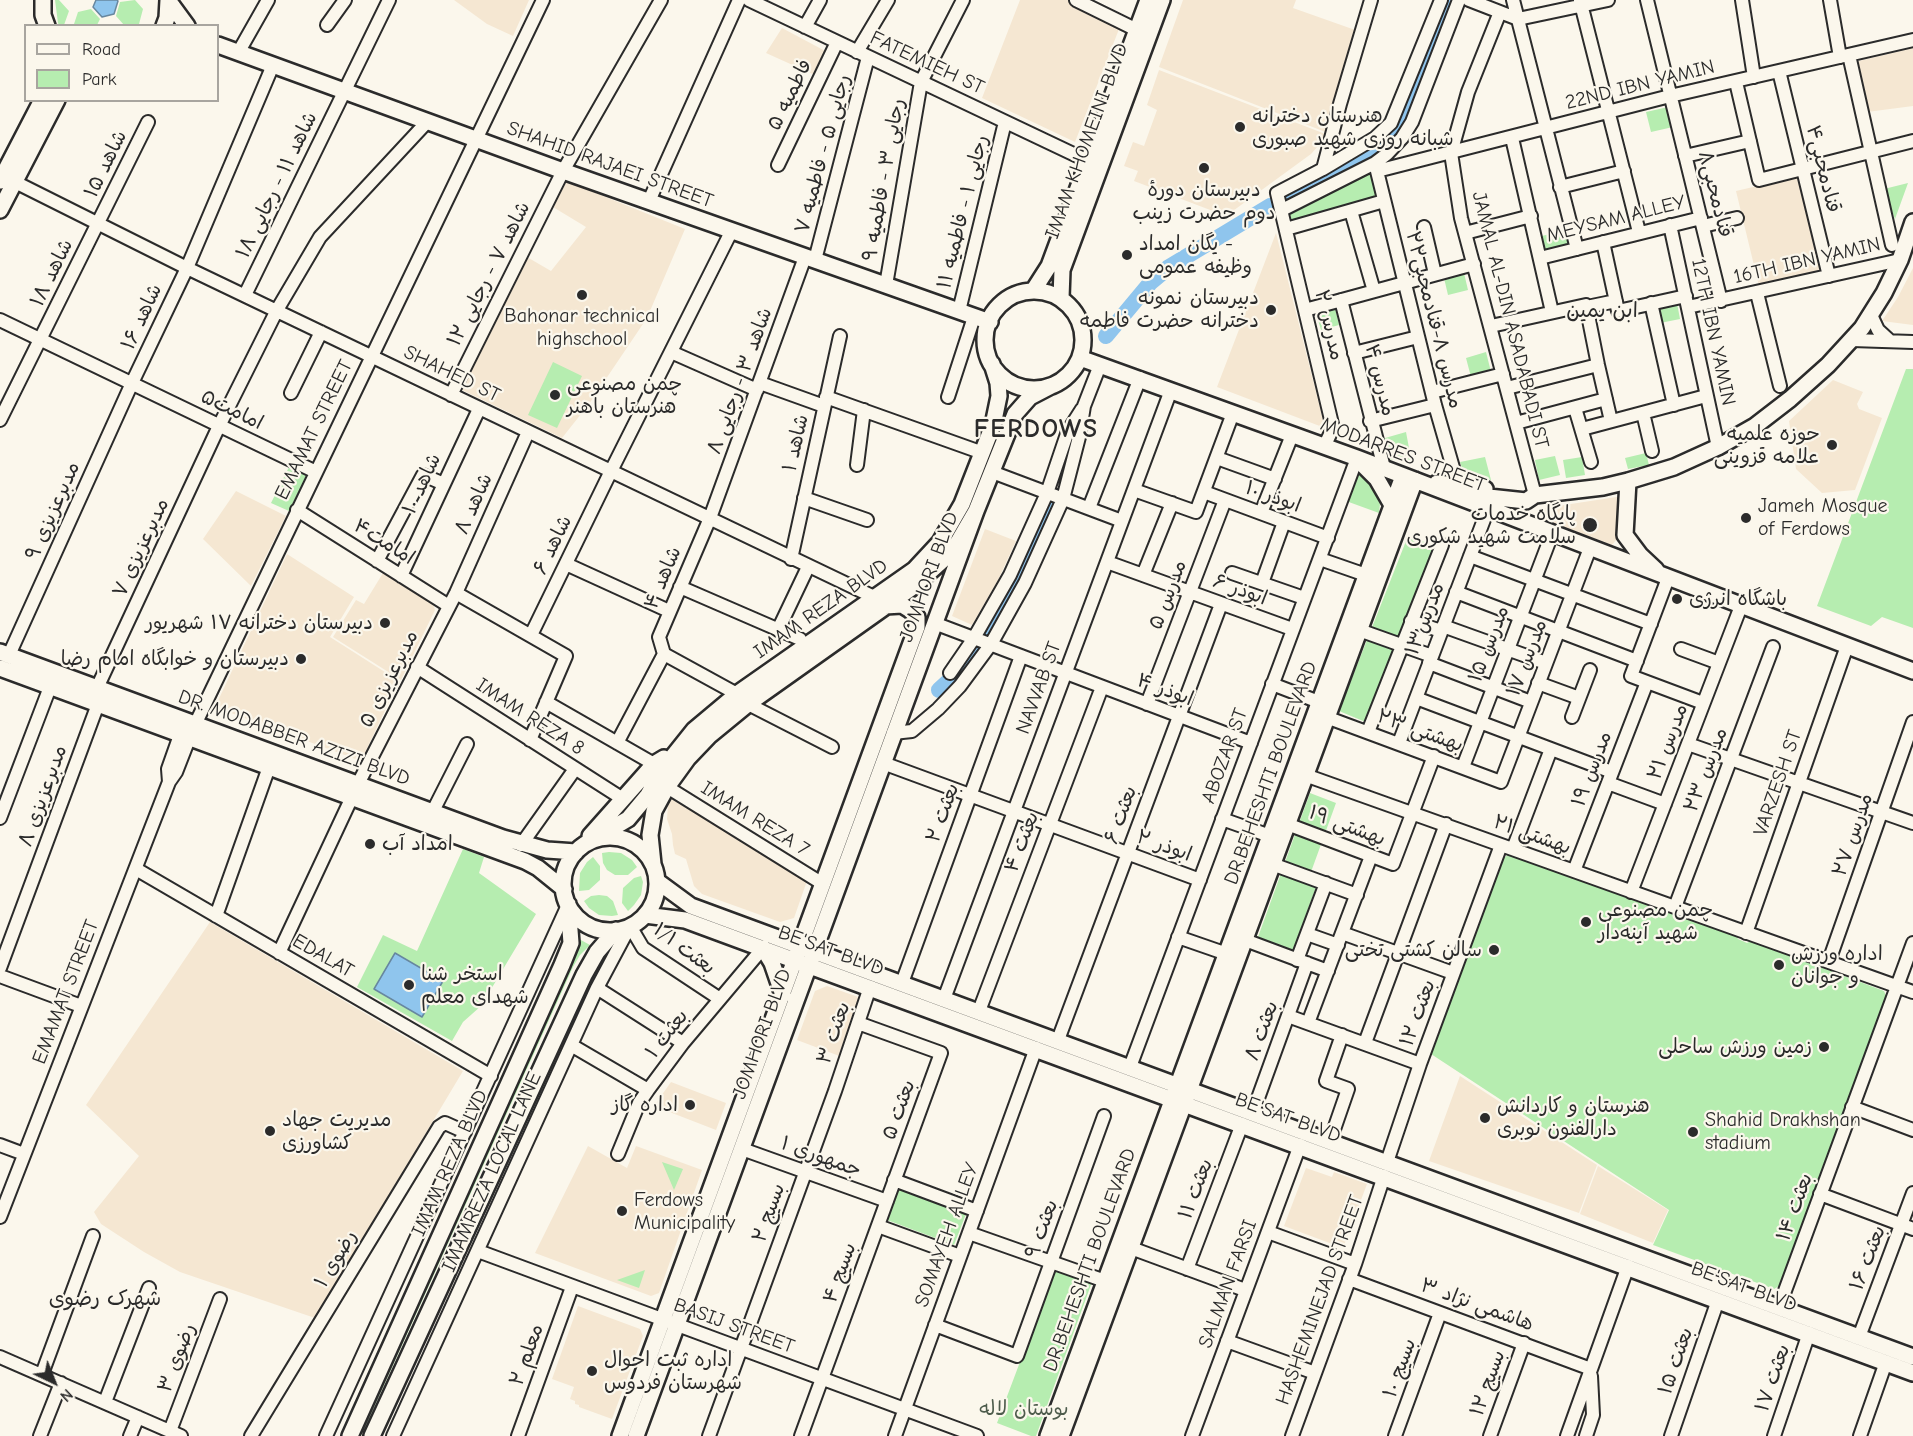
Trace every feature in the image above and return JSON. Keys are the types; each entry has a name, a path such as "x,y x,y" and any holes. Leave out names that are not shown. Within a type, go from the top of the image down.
{"main road":[{"path":"43,0 45,24"},
{"path":"165,24 168,0"},
{"path":"168,0 186,24"},
{"name":"IMAM KHOMEINI BLVD","path":"1033,291 1050,266 1148,0"},
{"name":"IMAM KHOMEINI BLVD","path":"1061,298 1062,270 1162,0"},
{"name":"SHAHID RAJAEI STREET","path":"219,45 563,171 990,322"},
{"path":"0,210 7,181 41,102"},
{"path":"7,181 56,102"},
{"path":"1440,490 1495,499 1526,501 1535,495 1603,487 1628,481 1674,466 1718,447 1755,426 1790,399 1852,340 1871,315 1900,260 1913,222"},
{"path":"1900,260 1913,245"},
{"path":"1047,292 1061,298 1073,310 1081,325 1083,341 1080,358 1069,374 1053,385 1039,388 1025,388 1000,375 992,364 986,343 986,335 996,309 1019,293 1047,292"},
{"name":"MODARRES STREET","path":"1080,358 1384,468 1913,671"},
{"name":"IMAM REZA BLVD","path":"582,847 628,819 648,795 675,752 694,730 880,602 940,542 962,504 998,408 998,383 992,364"},
{"name":"IMAM REZA BLVD","path":"880,602 913,586 944,559 958,542 976,511 1015,414 1030,397 1053,385"},
{"path":"1357,459 1377,479 1392,505"},
{"path":"1409,478 1526,491 1535,495"},
{"name":"DR.BEHESHTI BOULEVARD","path":"1061,1436 1131,1248 1227,954 1366,575 1392,524 1392,505 1409,478"},
{"name":"DR.BEHESHTI BOULEVARD","path":"1048,1436 1105,1281 1245,940 1359,630 1409,478"},
{"path":"1628,481 1625,535 1647,563 1668,578"},
{"name":"JOMHORI BLVD","path":"620,1436 670,1323 742,1149 805,955 823,884 934,623 976,511"},
{"path":"1596,550 1611,549 1625,535"},
{"name":"JOMHORI BLVD","path":"636,1436 670,1323 783,995 805,955 883,763 887,731 917,627 916,617 910,610 902,605 880,602"},
{"name":"DR. MODABBER AZIZI BLVD","path":"5,653 97,688 188,732 269,767 433,811 521,844 547,850 582,847"},
{"name":"DR. MODABBER AZIZI BLVD","path":"0,668 98,704 188,732 355,791 525,861 537,868 566,896"},
{"name":"IMAM REZA BLVD","path":"653,864 650,835 654,811 667,787 688,758 742,699"},
{"path":"623,928 602,930 588,925 576,916 566,896 564,876 568,863 654,764 675,752"},
{"path":"372,1436 584,975 597,952 623,928 645,915 656,894 657,881 653,864 645,852 626,840 605,837 582,847"},
{"name":"BE'SAT BLVD","path":"657,881 691,906 805,955 870,987 1036,1048 1181,1094 1253,1113 1330,1141 1386,1169"},
{"name":"IMAM REZA BLVD","path":"350,1436 571,943 566,896"},
{"name":"BE'SAT BLVD","path":"645,915 685,920 763,948 805,955 902,983 1130,1067 1242,1124 1300,1145 1386,1169 1630,1259 1779,1307 1913,1357"},
{"path":"763,948 772,963 783,995"},
{"name":"BE'SAT BLVD","path":"1630,1259 1718,1299 1913,1372"}],"street":[{"path":"238,53 268,0"},
{"path":"327,25 345,0"},
{"name":"EMAMAT STREET","path":"0,1217 169,782 168,769 316,472 543,0"},
{"name":"شاهد ۷ - رجایی ۱۲","path":"451,395 563,171 661,0"},
{"path":"649,201 739,0"},
{"name":"FATEMIEH ST","path":"749,0 1088,161"},
{"path":"805,27 820,0"},
{"name":"رجایی ۵ - فاطمیه ۷","path":"810,258 862,54 888,0"},
{"name":"رجایی ۳ - فاطمیه ۹","path":"886,285 921,82 963,0"},
{"path":"1076,0 1137,30"},
{"path":"1323,169 1371,0"},
{"path":"1441,0 1391,123 1375,138 1323,169 1276,193 1282,210 1376,167 1402,138 1412,122 1459,0"},
{"path":"1468,0 1518,19 1581,3 1608,0"},
{"path":"1513,0 1576,249"},
{"name":"قنادمحبی۸","path":"1647,0 1721,301"},
{"path":"1742,0 1754,77"},
{"path":"1830,0 1892,246"},
{"name":"شاهد ۱۱ - رجایی ۱۸","path":"245,295 345,92 386,1"},
{"path":"1581,3 1639,232"},
{"path":"1451,153 1468,92 1500,12"},
{"name":"22ND IBN YAMIN","path":"1376,167 1451,153 1670,96 1913,40"},
{"name":"فاطمیه ۵","path":"778,165 837,42"},
{"name":"شاهد ۱۶","path":"132,383 187,268 273,65"},
{"name":"قنادمحبی۴","path":"1779,71 1829,276"},
{"path":"1736,82 1759,180 1913,141"},
{"name":"شاهد ۱۵","path":"98,223 148,122"},
{"name":"مدبرعزیزی ۷","path":"97,688 219,426 276,310 320,237 427,122"},
{"name":"رجایی ۱ - فاطمیه ۱۱","path":"959,311 1005,122"},
{"path":"1512,138 1552,312"},
{"path":"1685,156 1750,141"},
{"name":"JAMAL AL-DIN ASADABADI ST","path":"1451,153 1465,233 1535,495"},
{"name":"مدرس ۸-قنادمحبی۲۲","path":"1376,167 1435,405 1458,485"},
{"path":"1560,187 1624,171"},
{"name":"SHAHED ST","path":"7,181 710,518 880,602"},
{"path":"1286,229 1384,201"},
{"name":"مدرس ۲","path":"1282,210 1333,428 1324,447"},
{"path":"1351,211 1374,291"},
{"path":"1465,233 1530,216"},
{"name":"MEYSAM ALLEY","path":"1540,258 1670,225 1737,218"},
{"name":"شاهد ۱۸","path":"0,420 98,223"},
{"name":"12TH IBN YAMIN","path":"1670,225 1718,447"},
{"path":"1424,227 1435,274"},
{"name":"شاهد ۶","path":"531,635 610,471 732,230"},
{"path":"1603,242 1617,306"},
{"name":"شاهد ۳ - رجایی ۸","path":"710,518 810,258"},
{"name":"16TH IBN YAMIN","path":"1491,326 1586,306 1721,301 1900,260"},
{"path":"1305,310 1474,264"},
{"path":"1757,293 1780,386"},
{"name":"مدرس ۴","path":"1341,300 1370,421 1384,468"},
{"path":"1651,303 1674,405"},
{"path":"1586,306 1611,422"},
{"path":"1871,315 1878,330 1890,341"},
{"path":"948,397 974,317"},
{"name":"امامت۵","path":"0,320 316,472"},
{"path":"291,393 321,332"},
{"name":"شاهد ۱","path":"791,559 840,336"},
{"path":"1353,353 1418,338"},
{"path":"1852,340 1913,342"},
{"path":"671,352 759,386 864,410 982,453"},
{"path":"950,673 974,638 1010,574 1047,493 1068,431 1084,406 1100,365"},
{"path":"1507,388 1598,365"},
{"path":"1432,392 1503,374"},
{"path":"1089,508 1140,378"},
{"name":"مدبرعزیزی ۹","path":"5,653 132,383"},
{"name":"NAVVAB ST","path":"944,999 1171,390"},
{"path":"1582,429 1706,396"},
{"path":"1516,423 1606,399"},
{"path":"1370,421 1435,405"},
{"path":"887,731 912,731 960,686 991,644 1025,583 1063,498 1079,437 1084,406"},
{"path":"1575,408 1591,462"},
{"name":"شاهد ۱۰","path":"401,576 479,409"},
{"path":"857,465 864,410"},
{"path":"1134,490 1196,512 1233,413"},
{"path":"1642,413 1652,451"},
{"name":"شاهد ۸","path":"456,593 528,432"},
{"path":"1261,513 1292,435"},
{"path":"1217,458 1275,479"},
{"name":"ABOZAR ST","path":"1130,1067 1357,459"},
{"path":"992,472 1122,521"},
{"path":"377,561 423,475 444,484"},
{"name":"ابوذر ۱۰","path":"1204,492 1328,538"},
{"path":"804,498 867,520"},
{"name":"مدرس ۵","path":"1148,704 1226,500"},
{"path":"1143,574 1172,503"},
{"name":"مدرس۱۳","path":"1399,743 1488,509"},
{"name":"امامت۴","path":"297,510 449,606"},
{"name":"شاهد ۴","path":"664,654 659,637 710,518"},
{"path":"1262,583 1284,522"},
{"name":"مدرس ۱۵","path":"1463,767 1552,534"},
{"path":"1368,732 1442,545"},
{"name":"مدرس ۱۷","path":"1501,782 1572,594 1596,550"},
{"path":"1470,556 1651,624"},
{"path":"1320,559 1366,575"},
{"name":"ابوذر ۶","path":"1107,562 1292,629"},
{"path":"566,564 669,611"},
{"path":"778,630 808,567"},
{"path":"1232,573 1304,598"},
{"path":"1668,578 1631,676 1703,703"},
{"path":"680,587 800,639"},
{"path":"1456,592 1637,661"},
{"path":"456,593 566,656 530,740"},
{"name":"مدبرعزیزی ۵","path":"279,953 355,791 456,593"},
{"name":"بعثت ۶","path":"1058,1040 1221,604"},
{"name":"مدرس ۲۱","path":"1631,892 1741,606"},
{"path":"1411,621 1442,628 1546,663"},
{"name":"ابوذر ۴","path":"934,623 1251,743"},
{"path":"1359,630 1402,645 1430,660 1531,702"},
{"name":"VARZESH ST","path":"1746,933 1847,646"},
{"name":"مدرس ۲۳","path":"1675,907 1773,647"},
{"path":"1681,650 1719,663"},
{"path":"617,743 664,654 832,747"},
{"name":"بعثت ۲","path":"902,983 1021,656"},
{"name":"IMAM REZA 8","path":"417,667 623,799"},
{"path":"1572,717 1590,670"},
{"name":"مدرس ۱۹","path":"1574,871 1647,682"},
{"path":"1538,683 1579,698"},
{"path":"1272,684 1319,702"},
{"path":"0,818 50,687"},
{"name":"بعثت ۴","path":"979,1011 1102,687"},
{"path":"1416,698 1551,749 1665,804"},
{"path":"546,702 654,764"},
{"name":"مدبرعزیزی ۸","path":"0,968 98,704"},
{"name":"بهشتی ۲۳","path":"1326,717 1501,782"},
{"name":"مدرس ۲۷","path":"1829,961 1913,722"},
{"path":"433,811 467,744"},
{"path":"1688,744 1913,823"},
{"name":"بعثت ۱۲","path":"1386,1169 1420,1064 1454,973 1551,749"},
{"path":"1413,812 1434,756"},
{"name":"ابوذر ۲","path":"883,763 1200,880"},
{"path":"216,916 269,767"},
{"path":"521,844 575,769"},
{"name":"بهشتی ۲۱","path":"1305,775 1913,992"},
{"name":"IMAM REZA 7","path":"667,787 823,884"},
{"name":"بهشتی ۱۹","path":"1287,824 1393,864 1413,812"},
{"path":"1222,819 1270,836"},
{"path":"1365,1043 1446,824"},
{"path":"1308,1023 1371,856"},
{"path":"1272,864 1357,895"},
{"name":"EDALAT","path":"136,869 491,1076"},
{"name":"بعثت ۸","path":"1253,1113 1288,1016 1307,934 1326,883"},
{"name":"IMAMREZA LOCAL LANE","path":"326,1436 491,1076 566,896"},
{"name":"IMAMREZA LOCAL LANE","path":"393,1436 623,928"},
{"name":"بعثت ۱/۱","path":"623,928 643,948 720,999"},
{"path":"1307,934 1340,939 1398,953 1454,973"},
{"path":"1178,937 1227,954"},
{"path":"1245,940 1328,970"},
{"name":"بعثت ۱۴","path":"1779,1307 1913,943"},
{"name":"بعثت ۱","path":"618,1154 639,1103 648,1090 682,1043 763,948"},
{"path":"0,976 81,1006"},
{"name":"بعثت ۳","path":"835,1091 870,987"},
{"path":"597,988 682,1043"},
{"path":"1288,1016 1420,1064"},
{"name":"بعثت ۵","path":"858,1023 941,1053 894,1180"},
{"path":"1330,1141 1348,1089 1326,1081 1342,1035"},
{"path":"572,1045 648,1090"},
{"name":"SOMAYEH ALLEY","path":"895,1436 1036,1048"},
{"name":"بسیج ۲","path":"709,1436 835,1091"},
{"path":"1852,1107 1913,1130"},
{"name":"بعثت ۹","path":"935,1325 1017,1356 1104,1116"},
{"name":"رضوی ۱","path":"251,1436 439,1127 445,1123 465,1132"},
{"name":"بعثت ۱۱","path":"1187,1269 1242,1124"},
{"path":"0,1145 24,1154"},
{"name":"SALMAN FARSI","path":"1192,1436 1300,1145"},
{"name":"جمهوری ۱","path":"742,1149 887,1201"},
{"name":"HASHEMINEJAD STREET","path":"1292,1436 1355,1264 1386,1169"},
{"path":"894,1180 977,1211"},
{"name":"بسیج ۴","path":"801,1436 894,1180"},
{"name":"بعثت ۱۶","path":"1859,1337 1907,1227 1913,1193"},
{"path":"1820,1194 1907,1227"},
{"path":"878,1226 960,1256"},
{"path":"1268,1232 1355,1264"},
{"path":"969,1233 1105,1281"},
{"path":"42,1374 93,1236"},
{"path":"1131,1248 1245,1290"},
{"name":"BASIJ STREET","path":"478,1251 977,1436"},
{"path":"1567,1436 1630,1259"},
{"name":"هاشمی نژاد ۳","path":"1349,1279 1591,1369"},
{"name":"معلم ۲","path":"518,1436 572,1287"},
{"path":"105,1402 149,1288"},
{"name":"رضوی ۳","path":"176,1434 220,1299"},
{"name":"بعثت ۱۵","path":"1671,1436 1718,1299"},
{"name":"بسیج ۱۰","path":"1395,1436 1440,1312"},
{"name":"بعثت ۱۷","path":"1774,1436 1809,1333"},
{"path":"1227,1341 1315,1373"},
{"name":"بسیج ۱۲","path":"1490,1436 1524,1343"},
{"path":"0,1357 176,1434"},
{"path":"1860,1436 1887,1362"},
{"path":"1586,1436 1593,1415 1591,1369"},
{"path":"40,1436 61,1383"},
{"path":"130,1436 138,1417"}],"shaded area":[{"path":"454,0 529,0 513,36 487,24"},
{"path":"1020,0 1071,0 1121,24 1075,142 982,98"},
{"path":"1183,0 1296,0 1293,8 1358,31 1328,133 1159,67"},
{"path":"782,28 829,53 817,76 766,53"},
{"path":"1913,48 1913,106 1867,112 1855,62"},
{"path":"1159,70 1328,135 1311,154 1226,216 1134,181 1138,171 1124,166 1133,142 1144,146 1157,110 1147,105"},
{"path":"1800,176 1823,270 1759,286 1736,191"},
{"name":"Bahonar technical highschool","path":"561,179 685,229 647,318 589,404 562,438 460,389 527,257 551,271 586,227 548,204"},
{"name":"دبیرستان نمونه دخترانه حضرت فاطمه","path":"1276,233 1325,428 1217,387"},
{"path":"1913,268 1913,325 1882,321 1898,297"},
{"name":"حوزه علمیه علامه قزوینی","path":"1833,380 1863,392 1857,404 1859,409 1882,418 1855,490 1822,493 1796,469 1789,421"},
{"path":"236,491 286,516 251,586 203,539"},
{"name":"پایگاه خدمات سلامت شهید شکوری","path":"1623,496 1622,533 1612,545 1536,517 1538,509"},
{"path":"985,529 1016,541 998,580 972,625 952,616"},
{"name":"دبیرستان و خوابگاه امام رضا","path":"287,554 354,597 330,637 399,681 361,761 215,707"},
{"name":"دبیرستان دخترانه ۱۷ شهریور","path":"383,573 433,604 435,610 401,680 333,637 356,600 364,604"},
{"path":"673,795 808,878 794,918 780,922 702,894 694,886 686,859 675,854 667,819 668,805"},
{"name":"مدیریت جهاد کشاورزی","path":"210,922 463,1071 315,1318 180,1272 101,1224 94,1212 139,1156 86,1105"},
{"path":"827,986 861,998 842,1057 797,1040 815,991"},
{"name":"هنرستان و کاردانش دارالفنون نوبری","path":"1460,1076 1597,1165 1579,1213 1429,1161"},
{"name":"اداره گاز","path":"671,1082 726,1103 716,1130 654,1106"},
{"name":"Ferdows Municipality","path":"588,1146 627,1168 636,1146 702,1170 659,1293 651,1296 535,1253"},
{"path":"1598,1166 1668,1210 1653,1243 1580,1214"},
{"path":"1306,1168 1332,1177 1334,1172 1367,1184 1343,1248 1284,1226"},
{"name":"اداره ثبت احوال شهرستان فردوس","path":"578,1306 640,1329 643,1336 612,1419 579,1407 575,1401 570,1399 574,1387 552,1379"}],"green space":[{"path":"55,0 59,0 69,11 64,24 58,23"},
{"path":"135,0 143,9 139,24 123,24 116,16 120,2"},
{"path":"91,9 100,19 98,24 74,24 78,12"},
{"path":"1668,107 1673,127 1651,132 1646,112"},
{"path":"1372,170 1380,198 1292,222 1288,210"},
{"path":"1908,183 1895,219 1884,189"},
{"path":"1565,230 1569,246 1546,252 1542,236"},
{"path":"1464,273 1468,290 1448,295 1444,278"},
{"path":"1677,303 1680,319 1660,323 1657,307"},
{"path":"1335,308 1339,325 1321,330 1316,313"},
{"path":"1486,352 1491,372 1471,377 1466,358"},
{"name":"چمن مصنوعی هنرستان باهنر","path":"553,362 582,376 557,428 528,415"},
{"path":"1906,369 1913,369 1913,628 1882,617 1871,626 1817,606"},
{"path":"1406,432 1412,464 1390,459 1385,438"},
{"path":"1646,453 1649,465 1628,469 1625,458"},
{"path":"1555,456 1560,475 1539,480 1535,460"},
{"path":"1485,457 1491,480 1465,478 1460,462"},
{"path":"1582,457 1585,475 1566,478 1563,460"},
{"path":"289,467 306,476 289,511 271,503"},
{"path":"1358,470 1365,475 1377,491 1380,504 1379,513 1346,501"},
{"path":"1408,536 1438,547 1368,723 1339,711"},
{"path":"1310,793 1336,803 1307,883 1316,887 1293,950 1258,937"},
{"path":"463,849 484,857 479,873 536,914 481,1006 463,1022 452,1041 357,987 383,935 417,951"},
{"name":"Shahid Drakhshan stadium","path":"1511,852 1736,935 1738,939 1747,943 1751,941 1884,991 1887,998 1779,1286 1774,1289 1653,1245 1669,1210 1431,1054 1504,858"},
{"path":"602,853 621,853 632,860 637,867 628,875 615,875 607,870 603,863"},
{"path":"593,857 600,866 600,880 589,890 579,891 580,873"},
{"path":"641,876 643,882 641,895 628,911 622,903 623,888 634,878"},
{"path":"591,896 607,896 613,901 618,915 599,915 589,908 584,901"},
{"path":"579,939 590,945 573,967 361,1436 356,1436 575,953"},
{"path":"662,1162 683,1169 674,1190"},
{"path":"899,1189 966,1214 954,1245 887,1220"},
{"name":"بوستان لاله","path":"1055,1269 1092,1282 1036,1436 1031,1436 997,1423"},
{"path":"645,1270 639,1288 617,1280"}],"water":[{"path":"96,0 117,0 114,14 102,17 93,7"},
{"name":"استخر شنا شهدای معلم","path":"395,953 443,981 422,1017 374,989"}],"waterway":[{"path":"1289,196 1364,155 1391,134 1403,117 1447,4"},
{"path":"1106,336 1151,282 1169,267 1270,206"},
{"path":"986,633 1019,578 1055,500"},
{"path":"939,690 963,668 978,648"},
{"path":"835,875 857,811"}],"place":[{"name":"هنرستان دخترانه شبانه روزی شهید صبوری","path":"1240,127"},
{"name":"دبیرستان دورهٔ دوم حضرت زینب","path":"1204,168"},
{"name":"یگان امداد - وظیفه عمومی","path":"1127,255"},
{"name":"Bahonar technical highschool","path":"582,295"},
{"name":"دبیرستان نمونه دخترانه حضرت فاطمه","path":"1271,310"},
{"name":"چمن مصنوعی هنرستان باهنر","path":"555,395"},
{"name":"حوزه علمیه علامه قزوینی","path":"1832,445"},
{"name":"Jameh Mosque of Ferdows","path":"1746,518"},
{"name":"پایگاه خدمات سلامت شهید شکوری","path":"1590,525"},
{"name":"باشگاه انرژی","path":"1677,599"},
{"name":"دبیرستان دخترانه ۱۷ شهریور","path":"385,623"},
{"name":"دبیرستان و خوابگاه امام رضا","path":"301,659"},
{"name":"امداد آب","path":"370,844"},
{"name":"چمن مصنوعی شهید آینه‌دار","path":"1586,922"},
{"name":"سالن کشتی تختی","path":"1494,950"},
{"name":"اداره ورزش و جوانان","path":"1779,965"},
{"name":"استخر شنا شهدای معلم","path":"409,985"},
{"name":"زمین ورزش ساحلی","path":"1824,1047"},
{"name":"اداره گاز","path":"690,1105"},
{"name":"هنرستان و کاردانش دارالفنون نوبری","path":"1485,1118"},
{"name":"مدیریت جهاد کشاورزی","path":"270,1131"},
{"name":"Shahid Drakhshan stadium","path":"1693,1132"},
{"name":"Ferdows Municipality","path":"622,1211"},
{"name":"اداره ثبت احوال شهرستان فردوس","path":"592,1371"}],"district":[{"name":"ابن یمین","path":"1602,311"},
{"name":"FERDOWS","path":"1036,430"},
{"name":"شهرک رضوی","path":"105,1299"}]}
